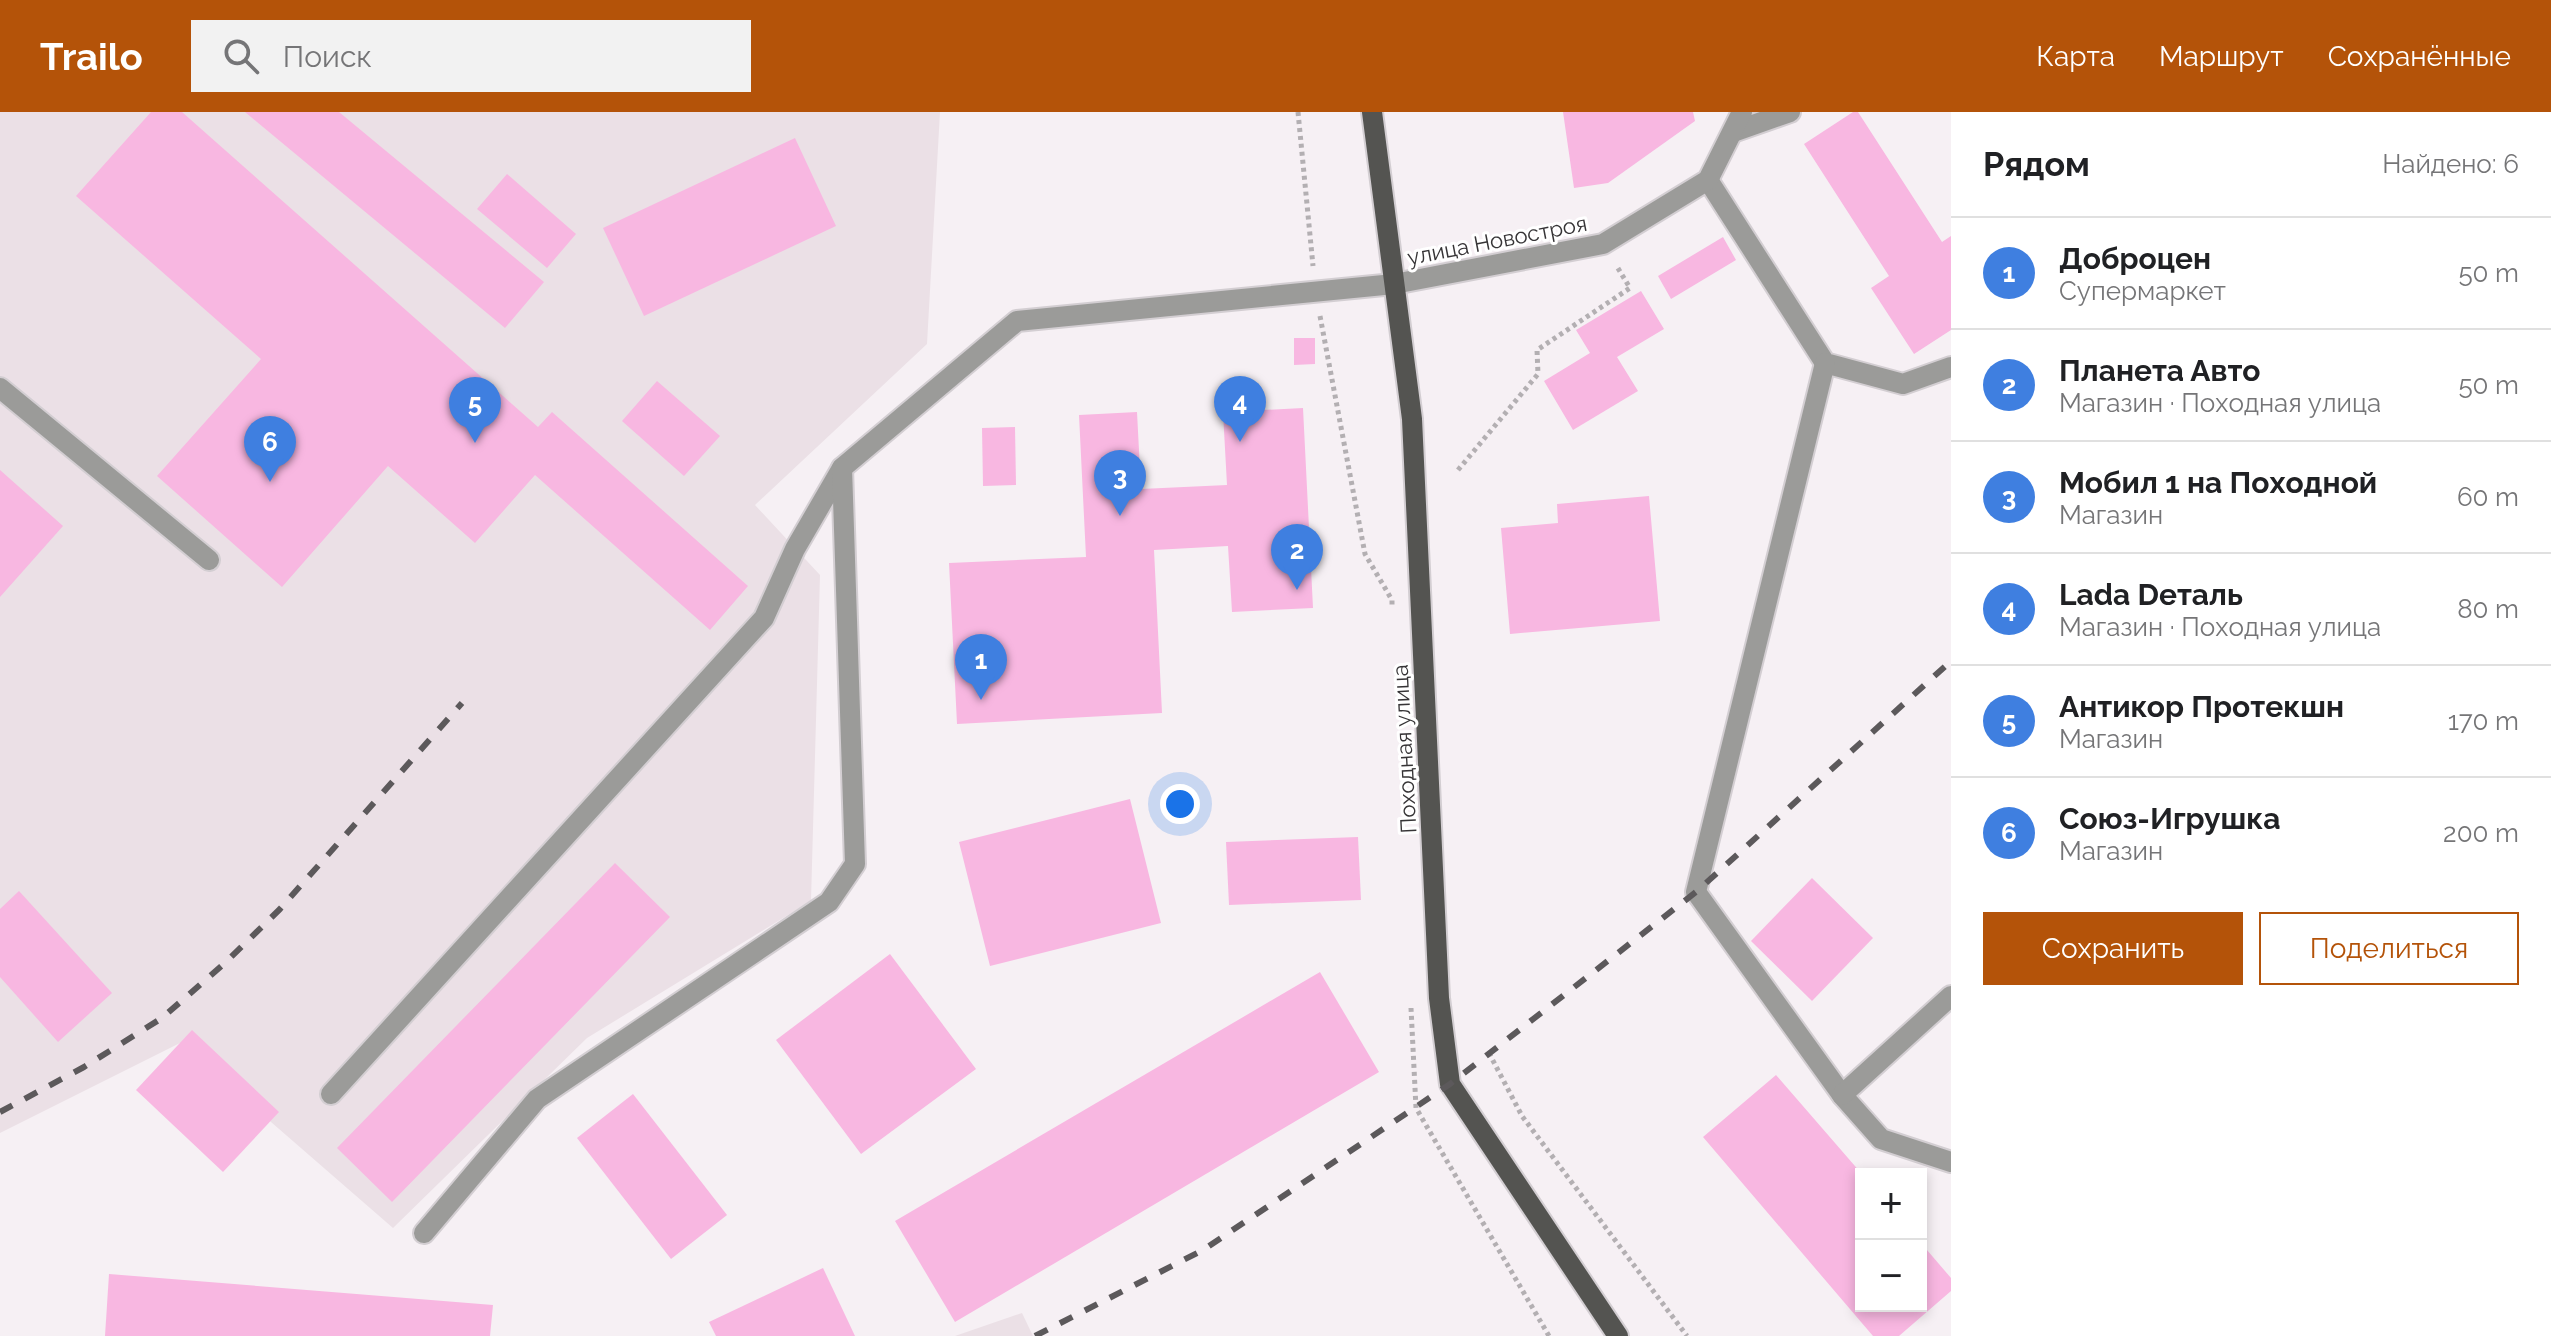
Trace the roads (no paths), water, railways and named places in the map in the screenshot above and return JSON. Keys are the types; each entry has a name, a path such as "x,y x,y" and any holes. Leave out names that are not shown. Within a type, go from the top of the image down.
{"main road":[{"name":"Походная улица","path":"1372,112 1412,419 1439,998 1450,1084 1618,1336"}],"street":[{"path":"1742,112 1708,180 1825,363 1903,384 1951,367"},
{"path":"1733,132 1790,112"},
{"name":"улица Новостроя","path":"331,1094 764,618 795,549 842,468 1017,321 1394,284 1603,244 1708,180"},
{"path":"1825,363 1696,892 1842,1095 1881,1139 1951,1162"},
{"path":"0,388 209,560"},
{"path":"424,1233 537,1099 829,902 855,864 842,468"},
{"path":"1842,1095 1951,996"}],"railway":[{"path":"1035,1336 1203,1250 1450,1084 1696,892 1951,661"},
{"path":"0,1112 84,1067 162,1018 226,962 280,909 462,703"}],"place":[{"name":"Lada Dеталь","path":"1240,442"},
{"name":"Антикор Протекшн","path":"475,443"},
{"name":"Союз-Игрушка","path":"270,482"},
{"name":"Мобил 1 на Походной","path":"1120,516"},
{"name":"Планета Авто","path":"1297,590"},
{"name":"Доброцен","path":"981,700"}]}
